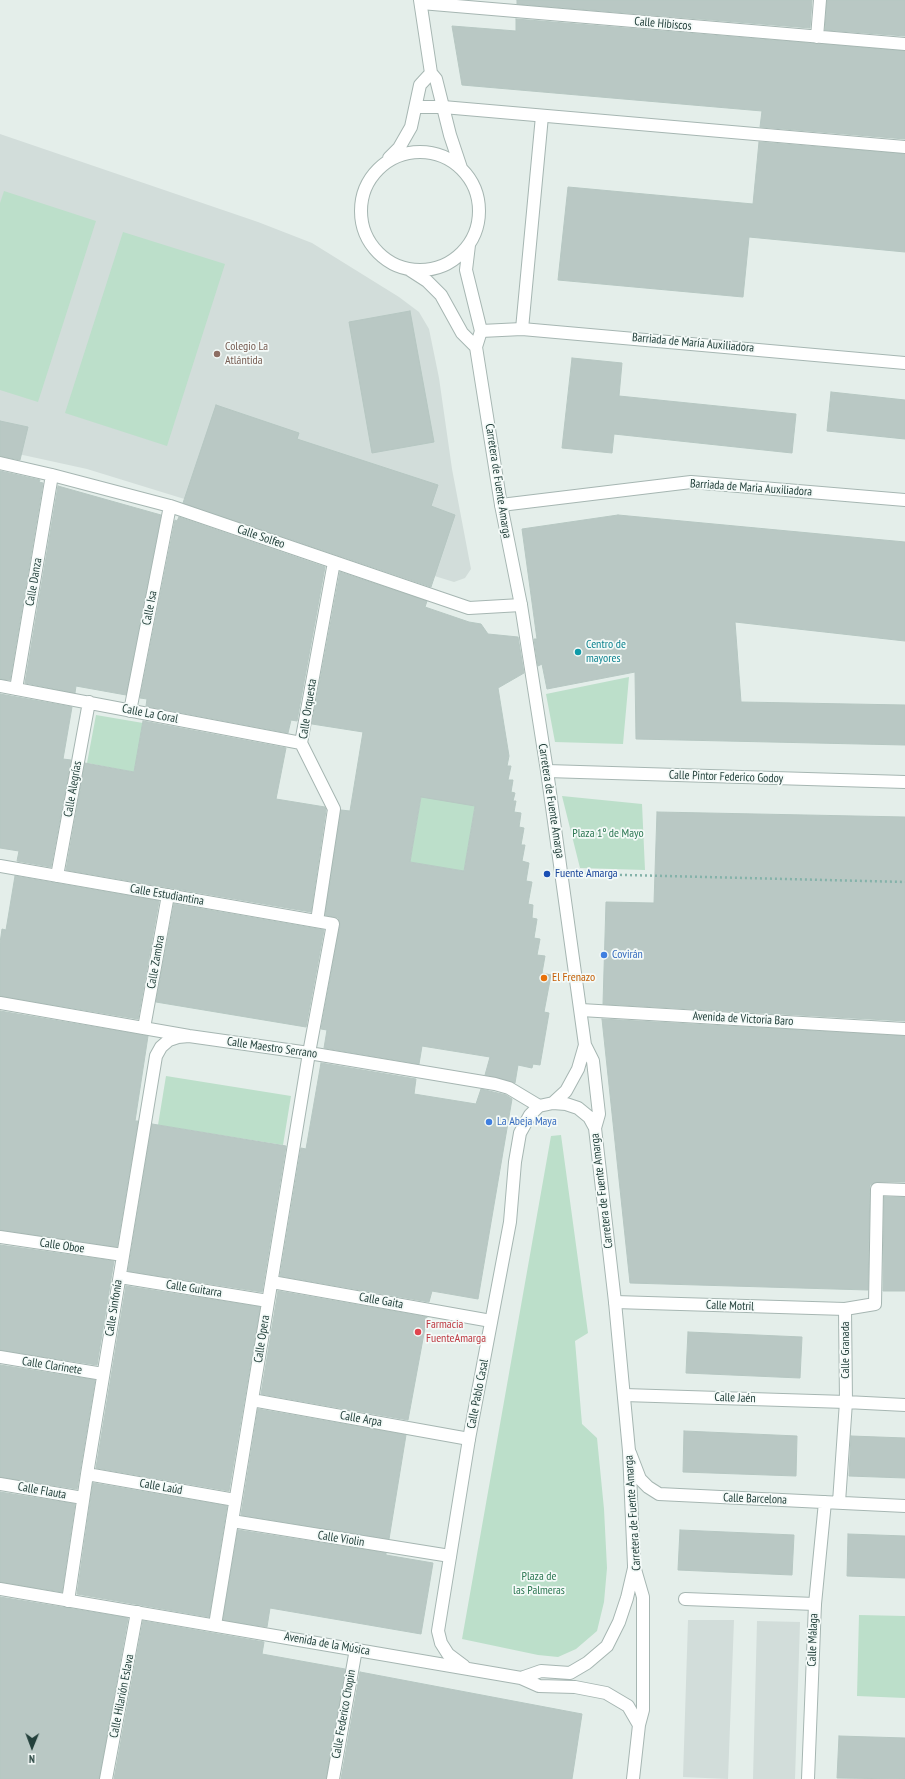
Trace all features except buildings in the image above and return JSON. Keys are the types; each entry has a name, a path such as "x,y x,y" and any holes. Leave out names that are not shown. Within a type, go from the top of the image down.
{"street":[{"path":"817,37 820,0"},
{"path":"420,2 431,73 436,79 461,168"},
{"name":"Calle Hibiscos","path":"420,2 905,44"},
{"path":"431,73 420,86 411,127 399,148 371,177 364,192 361,209 363,226 369,242 380,255 394,264 410,270 427,281 441,295 462,333 476,347"},
{"path":"416,107 443,107 905,148"},
{"path":"522,329 542,116"},
{"path":"383,165 398,156 414,152 431,152 447,158 461,168 472,181 478,196 480,208 477,230 469,245 458,258 443,266 427,270 410,270"},
{"path":"469,245 466,270 481,331"},
{"name":"Barriada de María Auxiliadora","path":"481,331 522,329 905,363"},
{"name":"Carretera de Fuente Amarga","path":"481,331 476,347 501,505 521,605 547,771 585,1045 594,1061 599,1114 595,1128 624,1395 629,1452 634,1566 643,1597 643,1710 639,1725 633,1779"},
{"name":"Calle Solfeo","path":"0,463 170,506 469,608 521,605"},
{"name":"Calle Danza","path":"16,689 52,475"},
{"name":"Barriada de Maria Auxiliadora","path":"501,505 691,482 905,500"},
{"name":"Calle Isa","path":"130,711 170,506"},
{"name":"Calle Orquesta","path":"317,922 334,809 301,743 334,562"},
{"name":"Calle La Coral","path":"0,686 301,743"},
{"name":"Calle Alegrías","path":"57,876 89,702"},
{"name":"Calle Pintor Federico Godoy","path":"547,771 905,782"},
{"name":"Calle Estudiantina","path":"0,867 333,924 309,1053"},
{"name":"Calle Zambra","path":"144,1028 168,895"},
{"name":"Calle Maestro Serrano","path":"0,1003 189,1036 309,1053 495,1084 509,1088 539,1106"},
{"name":"Avenida de Victoria Baro","path":"581,1010 905,1029"},
{"name":"Calle Sinfonía","path":"68,1601 83,1498 156,1056 161,1046 169,1040 189,1036"},
{"path":"553,1103 566,1091 578,1069 585,1045"},
{"name":"Calle Opera","path":"215,1625 309,1053"},
{"path":"539,1106 553,1103 566,1104 578,1108 589,1117 595,1128"},
{"name":"Calle Pablo Casal","path":"468,1669 457,1663 448,1654 441,1643 438,1631 469,1439 510,1222 515,1162 520,1133 530,1116 539,1106"},
{"name":"Calle Granada","path":"838,1502 846,1402 845,1309 875,1304 877,1189 905,1190"},
{"name":"Calle Oboe","path":"0,1237 123,1255"},
{"name":"Calle Guitarra","path":"120,1277 268,1301"},
{"name":"Calle Gaita","path":"272,1282 491,1321"},
{"name":"Calle Motril","path":"615,1302 845,1309"},
{"name":"Calle Clarinete","path":"0,1357 104,1374"},
{"name":"Calle Jaén","path":"624,1395 905,1405"},
{"name":"Calle Arpa","path":"252,1400 469,1439"},
{"name":"Calle Barcelona","path":"629,1452 640,1479 648,1487 659,1494 905,1506"},
{"name":"Calle Laúd","path":"87,1474 236,1500"},
{"name":"Calle Flauta","path":"0,1484 83,1498"},
{"name":"Calle Málaga","path":"808,1779 815,1604 825,1502"},
{"name":"Calle Violin","path":"232,1521 450,1556"},
{"path":"521,1678 541,1671 570,1673 587,1663 607,1646 619,1622 627,1598 634,1566"},
{"name":"Avenida de la Música","path":"0,1589 521,1678 540,1686 575,1687 606,1693 628,1706 639,1725"},
{"path":"685,1598 815,1604"},
{"name":"Calle Hilarión Eslava","path":"106,1779 137,1612"},
{"name":"Calle Federico Chopin","path":"333,1779 356,1649"}],"path":[{"path":"562,874 905,882"}],"shaded area":[{"name":"Colegio La Atlántida","path":"0,134 258,222 312,243 399,297 419,312 429,329 439,378 452,469 471,569 465,578 454,582 87,469 0,450"},
{"path":"688,1620 734,1620 728,1779 683,1777"},
{"path":"757,1621 800,1622 795,1779 753,1779"}],"green space":[{"path":"4,191 96,221 38,402 0,390 0,203"},
{"path":"123,232 225,264 167,446 65,413"},
{"path":"629,677 623,744 555,742 546,694"},
{"path":"96,715 143,723 134,772 87,763"},
{"path":"424,780 475,806 464,871 410,862"},
{"name":"Plaza 1º de Mayo","path":"562,796 642,804 645,870 580,868"},
{"path":"166,1076 291,1096 283,1145 158,1125"},
{"name":"Plaza de las Palmeras","path":"561,1135 588,1333 575,1341 582,1424 597,1438 604,1509 607,1568 604,1602 597,1631 576,1649 558,1657 538,1655 462,1639 551,1136"},
{"path":"859,1615 905,1616 905,1698 857,1696"}],"place":[{"name":"Colegio La Atlántida","path":"217,354"},
{"name":"Centro de mayores","path":"578,652"},
{"name":"Fuente Amarga","path":"547,874"},
{"name":"Covirán","path":"604,955"},
{"name":"El Frenazo","path":"544,978"},
{"name":"La Abeja Maya","path":"489,1122"},
{"name":"Farmacia FuenteAmarga","path":"418,1332"}]}
